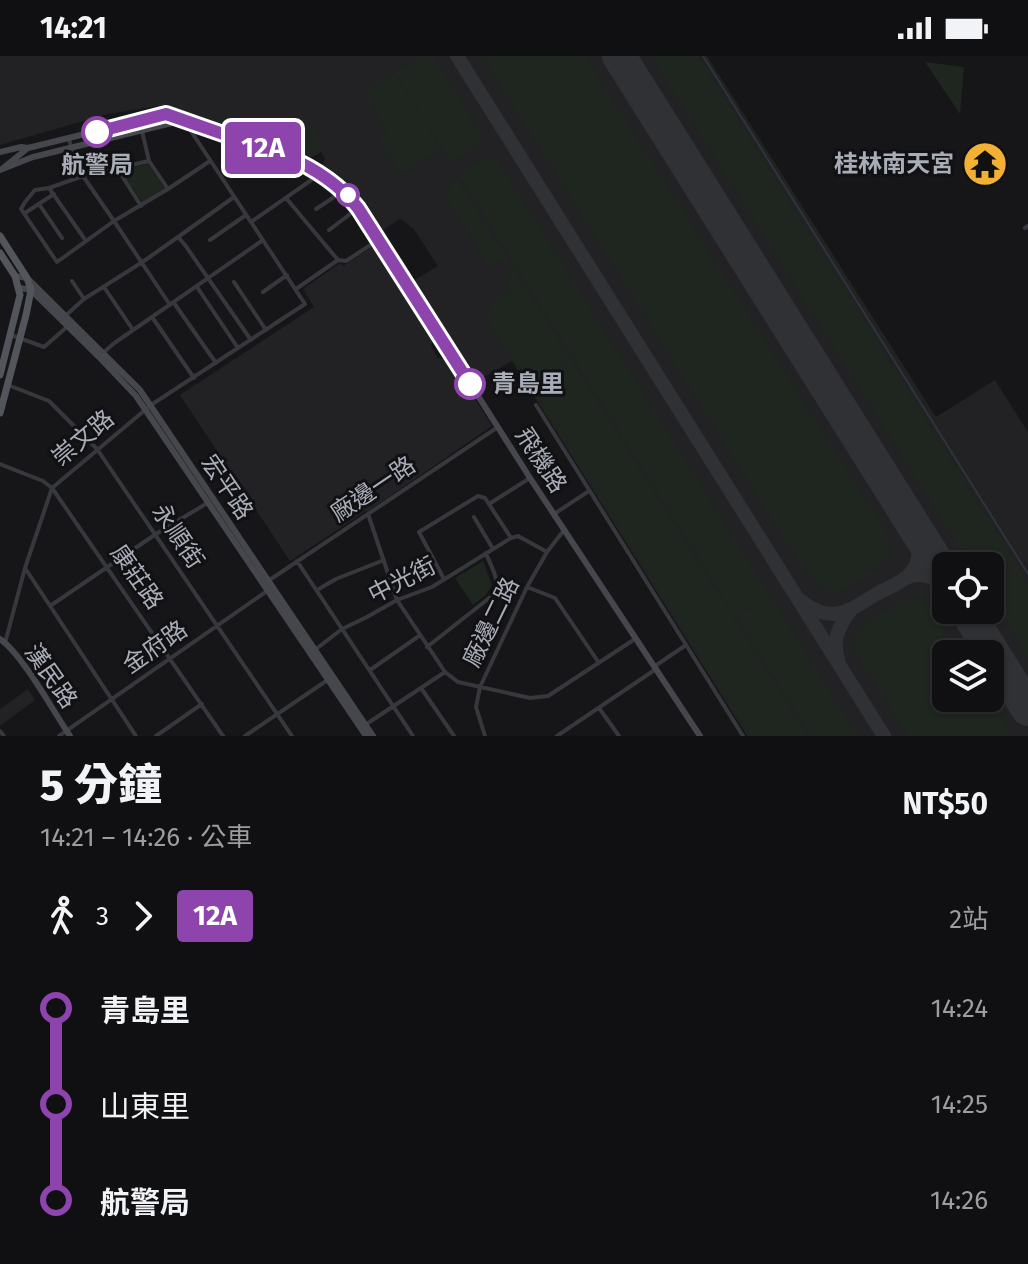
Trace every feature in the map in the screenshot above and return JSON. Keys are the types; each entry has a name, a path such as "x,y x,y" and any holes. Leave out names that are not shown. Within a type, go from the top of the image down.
{"main road":[{"path":"0,236 27,278 31,290 0,413"},
{"path":"0,253 20,288 19,306 0,375"}],"street":[{"name":"飛機路","path":"0,152 69,139 166,114 304,163 343,191 379,239 530,478 700,736"},
{"name":"飛機路","path":"0,170 33,157 184,120"},
{"path":"184,120 296,289 338,260 346,261 379,239"},
{"path":"142,131 149,161 168,189"},
{"path":"69,139 83,176 141,263 216,363"},
{"name":"飛機路","path":"0,170 28,148"},
{"path":"149,161 35,190 25,202 23,211 57,262 114,221 210,161"},
{"path":"0,178 11,167"},
{"path":"117,168 141,206"},
{"path":"251,222 320,174"},
{"path":"49,188 86,241"},
{"path":"316,209 343,191"},
{"path":"23,211 54,194"},
{"path":"64,317 84,299 234,197"},
{"path":"286,198 338,260"},
{"path":"39,204 62,238"},
{"path":"329,230 358,208"},
{"path":"210,240 246,215"},
{"path":"178,237 251,340"},
{"path":"101,355 263,240"},
{"path":"263,292 287,275"},
{"path":"15,276 27,278"},
{"name":"宏平路","path":"27,278 148,408 366,736"},
{"path":"72,281 84,299"},
{"path":"234,282 266,330"},
{"path":"104,287 133,330"},
{"path":"197,287 238,348"},
{"path":"20,288 31,290"},
{"name":"崇文路","path":"2,641 52,488 148,408 305,304 296,289"},
{"name":"宏平路","path":"31,290 64,317 68,326 101,355"},
{"path":"152,317 194,378"},
{"path":"11,335 44,347 68,326"},
{"name":"永順街","path":"8,385 49,401 97,449 292,736"},
{"path":"536,405 743,736"},
{"name":"廠邊一路","path":"269,586 297,561 498,427"},
{"name":"康莊路","path":"0,464 43,481 52,488 223,736"},
{"path":"489,504 530,478"},
{"path":"554,514 589,491"},
{"path":"444,579 419,532 475,497 481,496 489,504 511,538 518,536 547,552"},
{"path":"50,606 156,534 211,501"},
{"path":"368,514 397,600 445,672 458,682 530,698 548,696 636,638"},
{"path":"474,517 493,549"},
{"name":"廠邊二路","path":"485,736 476,707 480,687 527,587 564,530"},
{"name":"中光街","path":"312,651 342,629 397,600 432,587 511,538"},
{"path":"427,647 498,588 485,553"},
{"path":"317,590 384,560"},
{"path":"297,561 413,736"},
{"path":"25,568 136,736"},
{"name":"金府路","path":"59,736 68,733 269,586"},
{"path":"527,587 555,598 599,663"},
{"path":"370,670 419,636"},
{"name":"漢民路","path":"2,641 26,669 68,733"},
{"path":"557,736 686,645"},
{"path":"365,725 445,672"},
{"path":"245,736 329,678"},
{"name":"宏平路","path":"329,678 373,736"},
{"path":"421,688 454,736"},
{"path":"156,736 202,704"},
{"path":"599,708 619,736"},
{"path":"0,731 4,736"}],"shaded area":[{"path":"0,56 707,56 936,417 995,380 1028,432 1028,736 747,736 512,361 476,381 411,282 438,266 413,228 400,219 380,232 352,189 322,165 325,159 321,152 308,158 269,139 165,105 108,114 0,145"},
{"path":"422,56 433,56 481,134 479,145 451,162 397,76 441,149 402,174 377,140 388,132 364,92"},
{"path":"482,56 585,56 887,533 887,556 877,569 833,593 819,587 808,577"},
{"path":"651,56 698,56 1028,583 1028,656 1004,618 1004,552 962,552"},
{"path":"925,62 964,67 960,114"},
{"path":"312,126 325,146 309,156 295,137"},
{"path":"488,156 497,159 858,736 811,736 737,618 750,606 732,619 808,736 750,736 536,396 533,386 539,378 532,367 523,370 516,365 486,317 491,307 511,288 505,279 511,274 501,259 489,267 446,196 455,176 732,611 459,175"},
{"path":"148,164 165,189 143,204 120,170"},
{"path":"375,245 435,337 431,346 438,358 450,359 492,426 290,561 180,395 314,307 303,289 340,263 343,266"},
{"path":"483,561 492,585 486,595 473,605 455,578"},
{"path":"912,597 928,604 932,610 932,624 941,624 951,640 932,640 932,712 996,712 1012,736 908,736 856,654 854,643 860,628"},
{"path":"28,689 35,700 0,726 0,709"}],"waterway":[{"path":"703,56 1028,574"}],"taxiway":[{"path":"457,56 884,736"},
{"path":"801,601 823,613 842,613 851,609 912,572 920,536"},
{"path":"906,578 921,575 932,578"},
{"path":"838,659 838,634 850,611"}],"runway":[{"path":"619,56 932,555"},
{"path":"975,624 1028,709"}],"bus line":[{"name":"12A","path":"97,132 166,114 304,163 346,193 358,208 470,384"}],"place":[{"name":"航警局","path":"97,132"},
{"name":"桂林南天宮","path":"985,164"},
{"name":"青島里","path":"470,384"}]}
